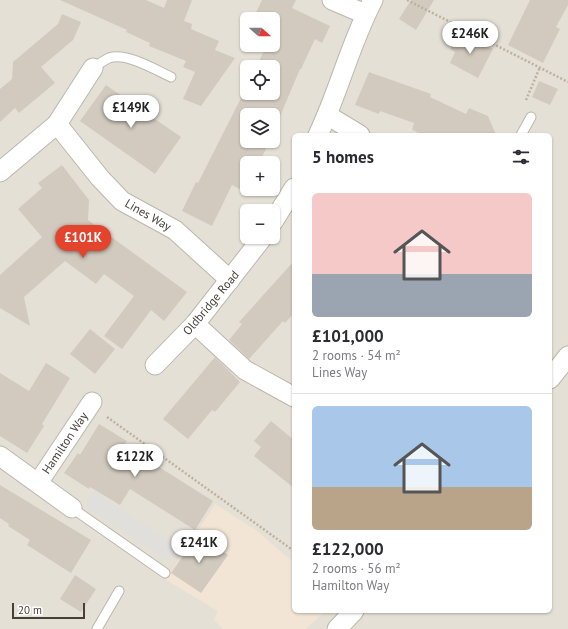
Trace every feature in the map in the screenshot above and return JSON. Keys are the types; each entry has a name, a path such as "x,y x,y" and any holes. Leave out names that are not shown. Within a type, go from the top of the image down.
{"street":[{"path":"319,133 327,115 355,37 369,7 332,0"},
{"path":"0,172 57,124 93,68"},
{"path":"327,115 357,133"},
{"name":"Lines Way","path":"57,124 100,178 122,201 174,230 230,280"},
{"path":"280,211 292,191"},
{"name":"Oldbridge Road","path":"155,366 195,324 258,244"},
{"path":"195,324 245,370 292,396"},
{"path":"552,376 568,356"},
{"name":"Hamilton Way","path":"38,483 91,404"},
{"name":"Hamilton Way","path":"0,456 72,508"},
{"path":"337,629 352,613"}],"lane":[{"path":"93,68 110,58 121,57 137,62 171,77"},
{"path":"522,133 531,117"},
{"path":"72,508 165,573"},
{"path":"98,629 119,591"}],"path":[{"path":"407,0 568,82"},
{"path":"91,404 292,550"}],"shaded area":[{"path":"0,0 568,0 568,629 0,629"},
{"path":"94,491 178,546 168,561 84,506"},
{"path":"215,504 257,531 292,561 292,613 323,613 306,629 223,629 214,620 218,611 166,580"}],"building":[{"path":"60,0 146,0 164,8 167,0 192,0 184,21 192,24 191,29 219,41 215,50 235,58 201,106 183,99 195,72 183,67 186,61 149,46 150,43 126,32 127,30"},
{"path":"262,0 296,0 292,8 330,26 322,43 315,39 300,69 280,116 280,108 240,108 240,148 266,148 262,156 240,156 240,189 232,185 212,226 182,211 196,182 198,183 240,100 280,100 280,60 260,60 264,52 280,52 280,12 256,12"},
{"path":"411,0 434,0 416,30 399,19"},
{"path":"530,0 568,0 568,5 556,27 560,29 543,63 508,45"},
{"path":"62,14 81,22 73,40 41,67 55,83 19,113 15,108 0,122 0,89 12,79 13,62 58,24"},
{"path":"459,32 493,49 478,78 450,63 455,52 450,49"},
{"path":"369,72 431,94 430,97 466,114 469,108 488,116 495,133 419,133 412,130 414,123 380,111 379,114 355,105"},
{"path":"539,81 558,89 550,105 532,97"},
{"path":"106,85 181,137 155,174 80,121"},
{"path":"62,165 89,200 88,220 187,292 164,321 151,310 122,349 104,336 134,296 104,274 96,284 65,261 24,297 30,326 0,308 0,275 42,237 18,209 42,188 38,183"},
{"path":"292,263 292,315 285,323 283,321 249,359 229,340 242,324 239,322"},
{"path":"90,329 115,349 95,374 70,354"},
{"path":"215,357 240,382 215,412 212,410 188,439 163,419"},
{"path":"46,363 70,378 42,424 44,426 27,453 0,436 0,373 29,391"},
{"path":"271,421 292,438 292,486 254,456 261,447 254,441"},
{"path":"99,424 127,441 124,445 213,501 195,530 130,489 120,505 90,487 89,489 64,473 78,453 80,455"},
{"path":"0,485 91,540 71,573 27,545 30,540 8,526 9,524 0,518"},
{"path":"198,534 228,555 201,593 171,573"},
{"path":"75,575 96,589 81,612 60,599"}]}
